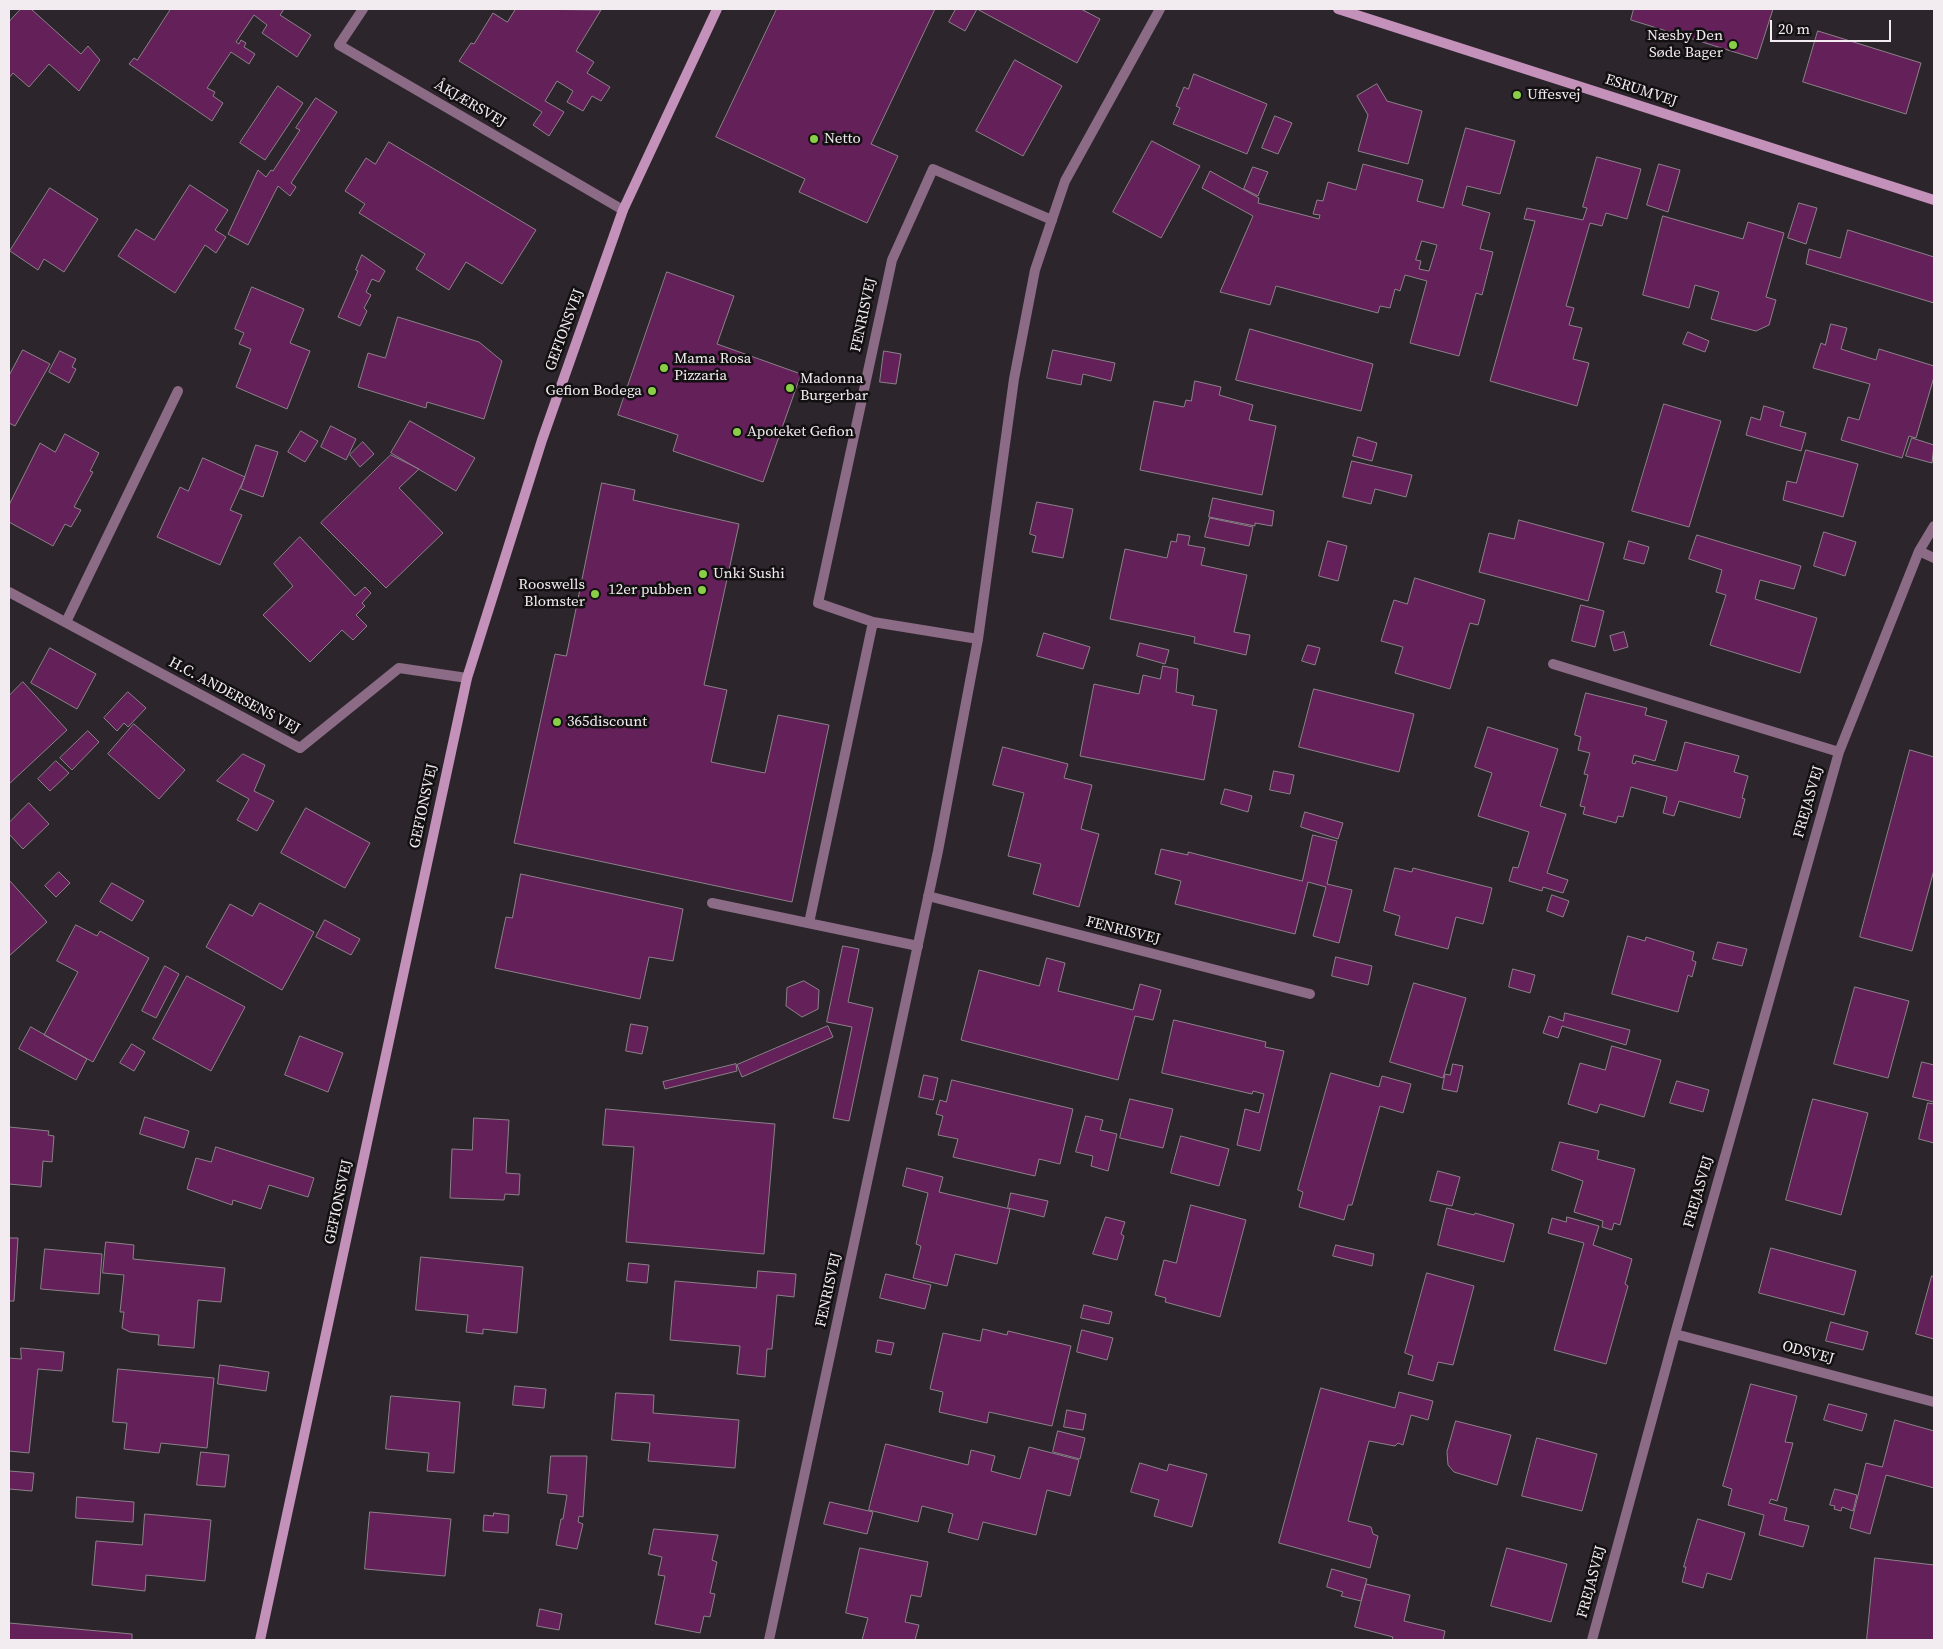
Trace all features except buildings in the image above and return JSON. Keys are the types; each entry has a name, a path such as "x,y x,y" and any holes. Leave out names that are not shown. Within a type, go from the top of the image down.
{"main road":[{"name":"GEFIONSVEJ","path":"260,1640 467,678 542,440 623,210 717,9"},
{"name":"ESRUMVEJ","path":"1338,9 1934,200"}],"street":[{"name":"ÅKJÆRSVEJ","path":"363,9 339,45 623,210"},
{"name":"FENRISVEJ","path":"769,1640 918,946 978,639 1014,379 1035,270 1065,181 1160,9"},
{"name":"FENRISVEJ","path":"978,639 873,622 818,603 892,260 933,169 1052,220"},
{"path":"66,622 178,391"},
{"name":"FREJASVEJ","path":"1592,1640 1675,1334 1839,752 1919,551 1934,526"},
{"path":"1919,551 1934,558"},
{"name":"H.C. ANDERSENS VEJ","path":"9,592 300,748 399,668 467,678"},
{"path":"809,923 873,622"},
{"name":"FREJASVEJ","path":"1553,664 1839,752"},
{"name":"FENRISVEJ","path":"928,896 1310,994"},
{"path":"712,903 918,946"},
{"name":"ODSVEJ","path":"1675,1334 1934,1402"}],"place":[{"name":"Næsby Den Søde Bager","path":"1733,45"},
{"name":"Uffesvej","path":"1517,95"},
{"name":"Netto","path":"814,139"},
{"name":"Mama Rosa Pizzaria","path":"664,368"},
{"name":"Madonna Burgerbar","path":"790,388"},
{"name":"Gefion Bodega","path":"652,391"},
{"name":"Apoteket Gefion","path":"737,432"},
{"name":"Unki Sushi","path":"703,574"},
{"name":"12er pubben","path":"702,590"},
{"name":"Rooswells Blomster","path":"595,594"},
{"name":"365discount","path":"557,722"}]}
